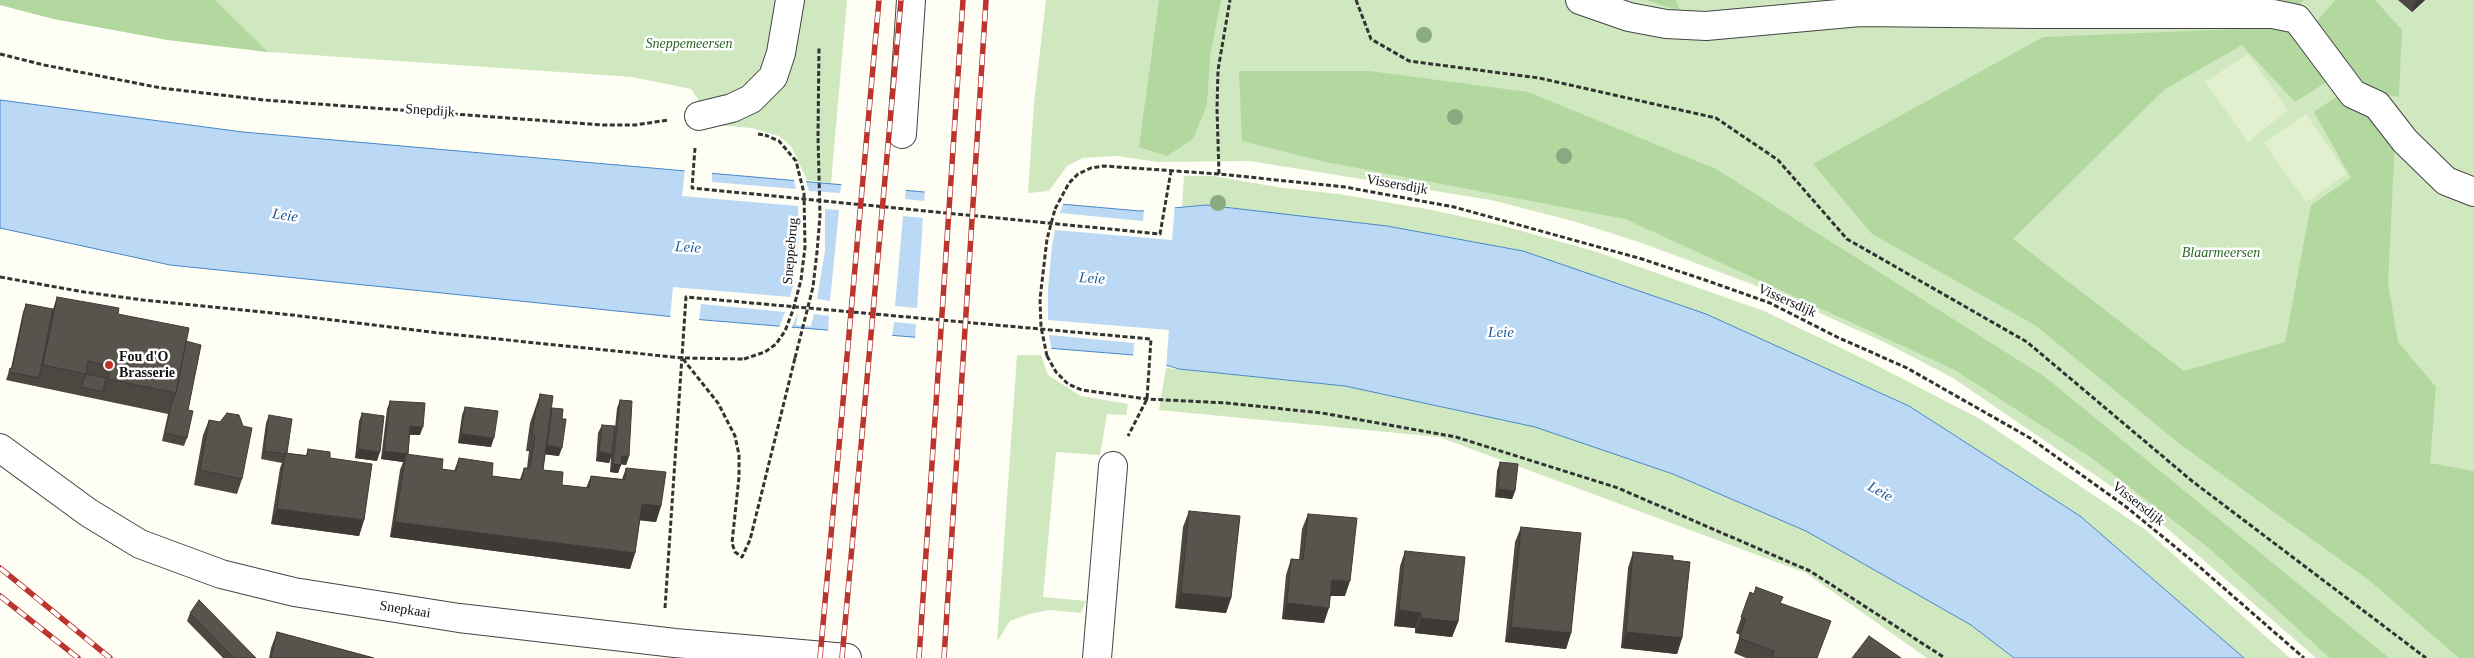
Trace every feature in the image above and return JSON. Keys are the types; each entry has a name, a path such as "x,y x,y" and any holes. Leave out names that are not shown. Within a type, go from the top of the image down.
{"street":[{"path":"699,116 732,108 752,99 773,77 781,53 790,0"},
{"path":"902,134 910,0"},
{"path":"1580,0 1629,17 1666,24 1706,26 1860,12 2273,14 2297,19 2353,94 2377,104 2405,141 2446,181 2474,192"},
{"name":"Snepkaai","path":"0,448 89,513 140,544 221,574 294,592 449,617 663,641 847,658"},
{"path":"1097,658 1113,466"}],"path":[{"path":"1220,174 1217,108 1218,70 1230,0"},
{"path":"1356,0 1371,38 1409,62 1539,78 1716,118 1778,160 1847,240 2027,342 2192,481 2426,658"},
{"name":"Sneppebrug","path":"683,358 718,403 735,436 739,455 739,469 732,543 735,552 742,558 750,540 813,287 820,216 818,39"},
{"name":"Snepdijk","path":"0,54 44,65 161,88 264,100 603,124 635,125 699,116"},
{"name":"Sneppebrug","path":"0,277 135,299 683,358 744,359 755,356 776,344 785,331 801,280 805,247 804,193 796,161 788,149 779,141 765,135"},
{"path":"694,159 692,188 1160,234 1171,171"},
{"name":"Vissersdijk","path":"1147,398 1082,390 1068,384 1056,372 1047,356 1041,327 1043,265 1055,209 1069,183 1078,174 1091,168 1127,166 1220,174 1345,187 1454,208 1642,259 1770,303 1907,368 2030,438 2125,506 2195,563 2304,658"},
{"path":"663,641 686,297 1152,339 1147,398 1113,466"},
{"path":"1147,398 1227,403 1322,413 1456,436 1618,488 1810,571 1945,658"}],"green space":[{"name":"Sneppemeersen","path":"0,0 847,0 831,183 807,180 791,146 779,136 752,128 715,125 691,89 632,77 268,52 168,40 54,19 0,5"},
{"path":"0,0 215,0 268,52 168,40 54,19 0,5"},
{"name":"Blaarmeersen","path":"1046,0 2474,0 2474,658 2316,658 2146,510 1953,378 1884,342 1773,292 1642,243 1573,221 1491,200 1250,161 1158,162 1116,156 1083,158 1067,166 1049,191 1028,193 1034,103"},
{"path":"1159,0 1221,0 1210,56 1207,105 1193,139 1167,156 1139,147"},
{"path":"1646,0 1676,0 1680,11"},
{"path":"2197,0 2304,0 2296,8 2198,5"},
{"path":"2335,0 2375,0 2402,30 2399,97 2381,94 2362,85 2314,25"},
{"path":"2286,27 2328,81 2295,102 2242,45 2165,89 2013,239 2184,371 2285,342 2311,205 2351,178 2314,112 2339,95 2373,116 2395,141 2388,283 2398,342 2436,387 2430,463 2474,471 2474,658 2459,658 2370,581 2181,445 2035,325 1872,234 1813,164 2043,37"},
{"path":"2248,54 2288,110 2248,142 2205,82"},
{"path":"1239,71 1370,71 1528,92 1716,169 2045,377 2389,658 2330,658 2209,548 2089,456 1953,369 1625,219 1321,161 1242,141"},
{"path":"2306,114 2347,174 2306,202 2264,143"},
{"path":"1184,176 1213,176 1283,188 1339,194 1432,210 1500,225 1597,252 1764,311 1872,363 1980,419 2147,531 2290,658 2238,658 2080,516 1909,406 1706,314 1523,251 1387,226 1206,205 1182,207"},
{"path":"1017,355 1041,355 1048,375 1081,396 1128,404 1126,415 1107,414 1100,455 1056,452 1043,597 1086,601 1081,613 1049,610 1029,614 1010,621 997,642"},
{"path":"1166,368 1345,386 1535,427 1673,474 1806,531 1971,625 2014,658 1927,658 1806,573 1439,437 1159,410"}],"water":[{"name":"Leie","path":"0,100 243,132 1140,211 1206,205 1387,226 1523,251 1706,314 1909,406 2080,516 2244,658 2014,658 1971,625 1806,531 1673,474 1535,427 1345,386 1179,369 1133,355 704,320 170,265 0,228"}],"pier":[{"path":"685,167 712,169 712,182 796,189 793,176 805,178 809,191 840,193 842,181 906,187 905,199 924,201 925,189 1064,201 1060,213 1143,221 1144,208 1175,205 1172,240 1055,230 1048,290 1048,320 1169,330 1166,368 1133,358 1134,343 1049,335 1052,351 915,340 916,324 894,322 892,338 828,332 829,316 814,314 811,326 796,325 798,313 791,329 779,328 785,312 701,304 699,322 670,319 673,287 790,297 794,282 799,236 798,206 682,196","holes":["825,209 839,210 830,301 817,299 825,251","903,216 923,218 917,308 895,306"]}],"building":[{"name":"Fou d'O Brasserie","path":"57,297 119,308 118,314 189,328 176,393 108,379 111,366 88,361 86,374 43,365"},
{"path":"26,304 53,309 39,378 9,372 10,368 12,369"},
{"path":"186,341 201,345 188,410 193,411 187,438 165,433 171,405 176,393"},
{"path":"86,374 106,378 103,392 81,387"},
{"path":"540,394 553,396 543,470 563,472 562,485 589,488 591,476 625,480 626,468 666,472 661,506 642,504 635,553 395,522 406,454 443,459 442,469 456,471 459,458 493,463 492,476 522,480 524,468 530,468 535,436 532,435"},
{"path":"620,400 632,401 629,456 622,456 621,465 613,464"},
{"path":"390,401 425,403 423,427 410,426 408,454 384,451"},
{"path":"465,407 498,411 494,438 461,434"},
{"path":"552,408 563,409 562,419 566,419 562,448 547,445"},
{"path":"227,413 239,415 243,426 252,428 242,479 200,470 209,420 220,422"},
{"path":"362,413 384,416 380,452 358,449"},
{"path":"269,415 292,419 287,453 285,454 264,451"},
{"path":"602,425 615,426 612,454 599,452"},
{"path":"308,449 330,452 330,458 372,464 364,520 277,509 285,453 307,456"},
{"path":"1500,462 1518,464 1515,491 1498,489"},
{"path":"1189,511 1240,516 1231,598 1181,593"},
{"path":"1308,514 1357,518 1350,581 1332,580 1329,608 1287,603 1291,559 1303,560"},
{"path":"1521,527 1581,533 1571,633 1511,627"},
{"path":"1405,551 1465,557 1458,622 1421,618 1421,613 1399,610"},
{"path":"1633,552 1673,556 1673,560 1690,562 1682,638 1626,632"},
{"path":"1756,587 1783,597 1780,603 1831,621 1817,658 1772,658 1774,651 1739,638 1746,619 1741,617 1750,592 1754,594"},
{"path":"199,600 256,658 234,658 190,613"},
{"path":"277,632 374,658 271,658"},
{"path":"1869,636 1901,658 1852,658"}],"railway":[{"path":"820,658 879,0"},
{"path":"842,658 901,0"},
{"path":"919,658 963,0"},
{"path":"944,658 986,0"},
{"path":"0,568 110,658"},
{"path":"0,596 78,658"}],"place":[{"name":"Fou d'O Brasserie","path":"109,365"}]}
